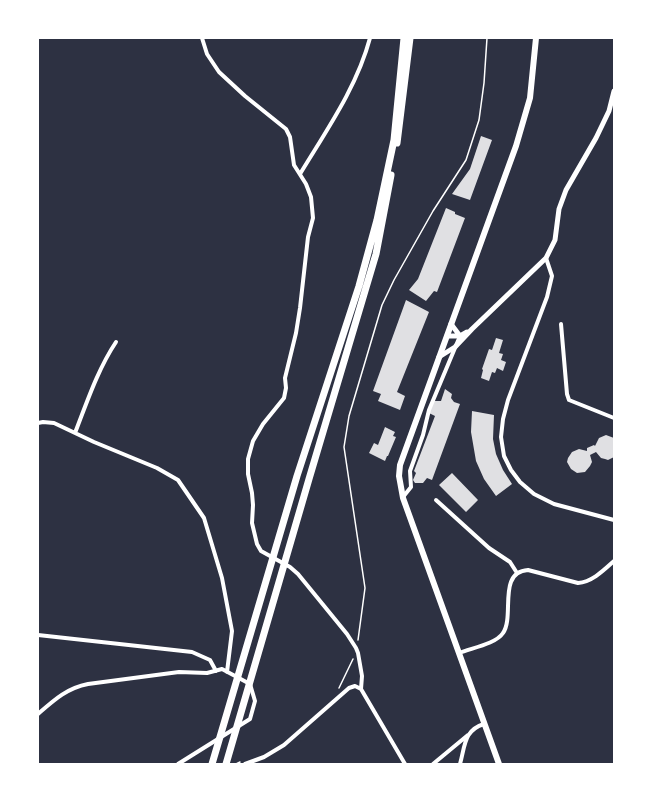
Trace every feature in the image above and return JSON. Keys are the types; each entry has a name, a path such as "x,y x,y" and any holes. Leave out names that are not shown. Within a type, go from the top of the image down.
{"highway":[{"path":"212,764 296,476 359,286 377,220 394,140 404,38"},
{"path":"226,764 376,254 400,131 410,38"}],"main road":[{"path":"499,764 403,498 399,476 400,466 524,121 530,98 536,38"}],"street":[{"path":"202,38 207,54 219,72 245,96 286,129 290,137 294,165 306,184 310,197 312,218 308,237 299,314 285,378 286,388 284,398 253,441 248,459 248,474 253,505 252,523 257,544 261,551 290,567 298,574 347,634 358,653 362,676 361,689"},
{"path":"300,174 350,90 366,54 370,38"},
{"path":"439,357 456,347 472,329 546,258 555,240 559,209 566,190 611,111 614,91"},
{"path":"546,258 552,276 547,297 508,400 503,419 501,437 504,456 511,470 520,482 534,494 554,504 614,520"},
{"path":"451,324 460,336"},
{"path":"561,324 567,394 569,400 614,418"},
{"path":"446,336 460,336 472,329"},
{"path":"403,498 411,487 410,471 423,435 429,410 460,336"},
{"path":"75,433 94,385 109,352 116,342"},
{"path":"38,423 54,423 94,442 157,468 178,480 204,518 222,578 232,631 227,672"},
{"path":"436,500 489,548 510,562 518,573"},
{"path":"459,653 496,640 504,633 512,578 522,570 528,570 578,583 585,583 614,561"},
{"path":"38,634 192,652 210,660 216,671"},
{"path":"38,714 60,696 76,686 179,672 207,673 222,669 250,684 256,701 250,720 178,764"},
{"path":"244,763 264,757 284,745 349,688 355,686 361,689 405,764"},
{"path":"433,764 472,730 484,724"},
{"path":"460,764 468,735"}],"path":[{"path":"336,691 341,686 356,648 359,637 365,588 344,447 349,416 382,306 394,280 433,211 466,160 479,120 484,83 487,38"},
{"path":"236,764 244,763"}],"building":[{"path":"481,136 492,140 470,200 452,194 470,169"},
{"path":"446,208 465,218 437,292 434,291 426,301 409,290 418,279"},
{"path":"406,300 429,312 397,392 405,396 400,410 378,401 381,394 373,391"},
{"path":"496,338 503,340 499,353 503,354 501,360 506,362 503,371 497,368 495,373 492,372 489,381 481,378 482,369 489,349 492,350"},
{"path":"445,389 452,394 451,398 454,402 460,404 432,480 427,478 423,483 415,483 413,480 416,473 414,471 435,416 429,413 434,401 441,401"},
{"path":"472,411 494,415 493,439 496,454 503,470 512,484 496,496 484,479 476,461 471,432"},
{"path":"385,427 395,432 393,436 396,437 385,461 369,453 374,443 378,445"},
{"path":"606,435 614,438 614,457 608,460 601,458 596,452 590,455 592,462 585,472 577,473 571,469 567,462 572,452 579,449 587,451 587,448 594,445 595,446 599,438"},
{"path":"452,473 478,500 466,512 439,485"}]}
